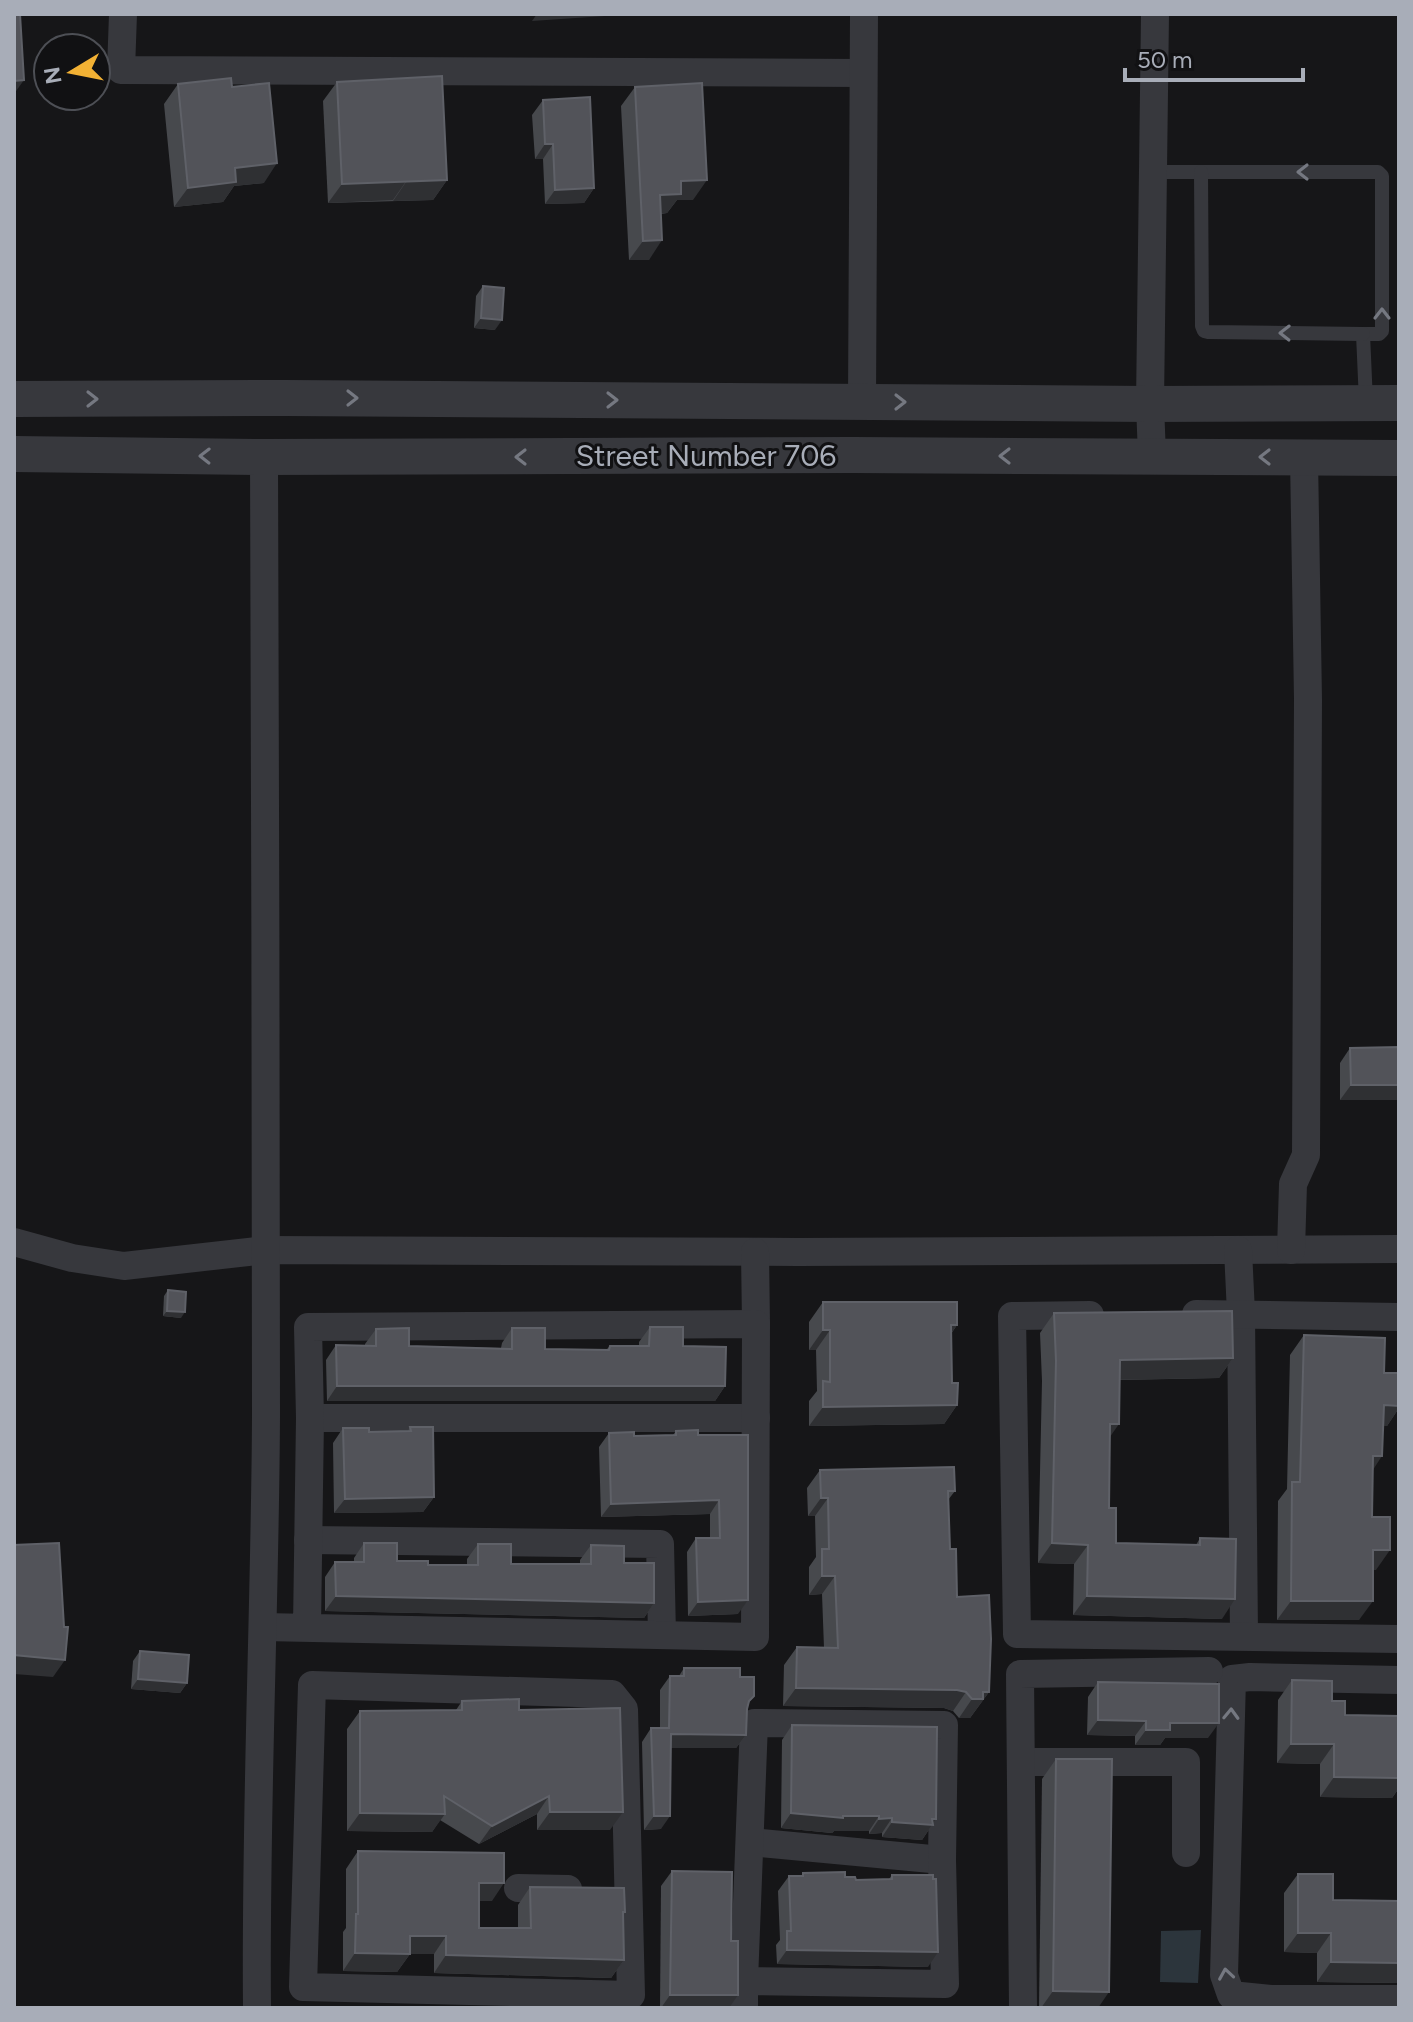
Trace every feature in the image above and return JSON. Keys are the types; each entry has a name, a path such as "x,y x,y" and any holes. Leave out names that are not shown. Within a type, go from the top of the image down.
{"street":[{"path":"123,14 121,70 863,73"},
{"path":"862,402 864,14"},
{"path":"1152,456 1155,14"},
{"path":"14,399 1382,403"},
{"name":"Street Number 706","path":"14,454 1399,458"},
{"path":"257,2008 266,1250 264,457"},
{"path":"1291,1250 1293,1184 1306,1155 1308,699 1304,457"},
{"path":"14,1242 72,1258 124,1266 266,1250 755,1252 1399,1249"},
{"path":"1238,1250 1244,1636"},
{"path":"263,1627 755,1637 755,1252"},
{"path":"1165,1314 1399,1317"},
{"path":"1119,1315 1012,1316 1017,1634 1399,1639"},
{"path":"307,1627 308,1327 756,1324"},
{"path":"310,1418 756,1418"},
{"path":"308,1540 660,1544 662,1635"},
{"path":"1023,2008 1020,1674 1209,1671"},
{"path":"1399,1680 1232,1679 1224,1975 1231,1995 1271,1999 1399,1999"},
{"path":"312,1685 612,1694 624,1709 631,1995 493,2000 303,1987 312,1685"},
{"path":"754,1723 944,1725 942,1860 945,1984 744,1995 750,1842 754,1723"},
{"path":"1022,1762 1186,1762 1186,1853"},
{"path":"750,1842 942,1860"},
{"path":"518,1888 629,1889"}],"lane":[{"path":"1153,172 1201,172 1381,173 1382,331 1379,334 1363,334 1204,331 1201,172"},
{"path":"1363,334 1382,403"}],"shaded area":[{"path":"1201,1930 1198,1983 1160,1982 1161,1931"}],"building":[{"path":"14,14 20,14 24,80 14,81"},
{"path":"442,76 447,180 342,184 337,82"},
{"path":"231,78 232,87 269,83 277,163 235,168 236,182 188,188 178,84"},
{"path":"702,83 707,180 681,181 681,194 660,195 662,240 643,241 635,87"},
{"path":"590,97 594,188 555,190 553,144 545,144 543,100"},
{"path":"483,286 504,288 502,320 481,318"},
{"path":"1399,1047 1399,1085 1351,1085 1350,1048"},
{"path":"168,1290 186,1292 185,1312 167,1311"},
{"path":"823,1302 957,1302 957,1325 951,1325 952,1383 958,1383 957,1405 823,1407 823,1381 830,1382 830,1330 823,1330"},
{"path":"1232,1311 1233,1358 1120,1360 1119,1424 1110,1424 1109,1508 1116,1508 1116,1543 1200,1545 1200,1538 1236,1539 1235,1599 1087,1596 1088,1545 1052,1543 1056,1361 1054,1313"},
{"path":"650,1327 683,1327 683,1346 726,1347 725,1386 337,1386 336,1345 376,1346 376,1329 409,1328 409,1346 512,1349 512,1328 545,1328 545,1349 609,1350 610,1346 649,1346"},
{"path":"1304,1335 1385,1338 1384,1373 1399,1373 1399,1406 1384,1405 1382,1456 1373,1456 1372,1517 1390,1517 1390,1550 1373,1550 1373,1601 1291,1601 1292,1482 1300,1482"},
{"path":"410,1427 433,1427 434,1497 345,1499 343,1428 369,1428 369,1432 411,1431"},
{"path":"698,1430 698,1435 748,1435 748,1600 698,1602 696,1538 720,1538 719,1500 611,1504 609,1433 676,1435 676,1431"},
{"path":"954,1467 955,1491 948,1491 950,1549 956,1549 957,1597 989,1595 989,1692 983,1692 983,1699 972,1699 966,1692 957,1690 796,1688 797,1647 838,1648 835,1576 822,1576 822,1549 829,1549 828,1498 821,1498 820,1470"},
{"path":"59,1543 64,1627 68,1627 65,1660 14,1655 14,1545"},
{"path":"364,1543 397,1543 397,1561 428,1561 428,1565 478,1565 478,1544 511,1544 511,1564 591,1564 591,1545 624,1546 624,1563 654,1563 654,1603 336,1596 335,1562 364,1562"},
{"path":"140,1651 189,1655 187,1683 138,1679"},
{"path":"684,1668 740,1668 740,1677 754,1677 754,1696 747,1709 746,1735 671,1734 670,1816 654,1816 651,1728 669,1728 670,1676 684,1676"},
{"path":"1292,1680 1332,1681 1332,1701 1345,1701 1345,1715 1399,1716 1399,1778 1334,1777 1334,1744 1291,1744"},
{"path":"1098,1682 1219,1684 1219,1723 1170,1723 1170,1730 1146,1730 1146,1721 1098,1720"},
{"path":"519,1699 519,1710 620,1708 623,1812 550,1812 549,1796 492,1826 444,1796 445,1814 360,1813 360,1711 462,1710 462,1701"},
{"path":"792,1725 937,1727 936,1819 932,1819 933,1825 892,1822 892,1818 879,1819 879,1816 843,1818 791,1813"},
{"path":"1056,1759 1112,1759 1109,1992 1053,1991"},
{"path":"358,1851 504,1853 504,1883 479,1883 479,1928 531,1928 530,1887 624,1888 624,1960 446,1955 446,1936 410,1936 410,1954 355,1953"},
{"path":"672,1871 732,1872 731,1941 738,1941 738,1995 670,1995"},
{"path":"845,1872 845,1877 855,1877 856,1880 892,1879 892,1875 933,1875 936,1879 938,1952 787,1950 787,1931 791,1931 789,1876"},
{"path":"1298,1874 1333,1874 1333,1900 1399,1901 1399,1963 1331,1962 1331,1933 1298,1933"}]}
